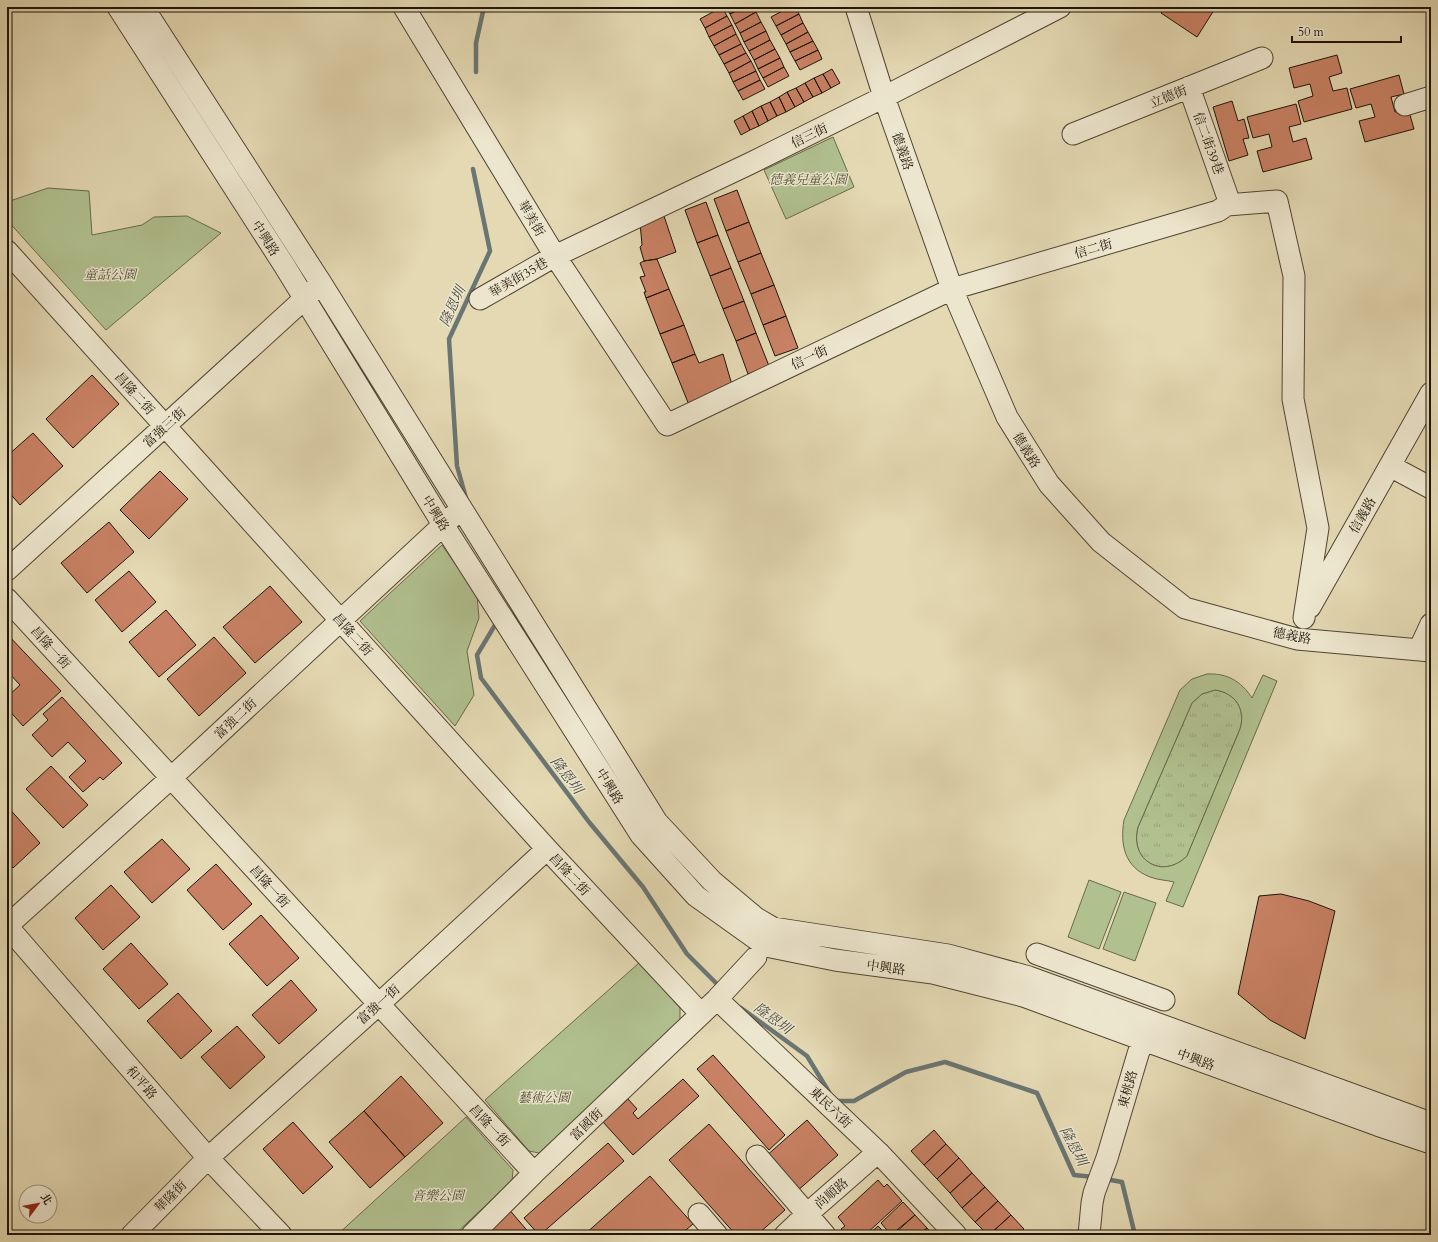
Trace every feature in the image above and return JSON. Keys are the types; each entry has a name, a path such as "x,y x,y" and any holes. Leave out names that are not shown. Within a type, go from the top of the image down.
{"street":[{"name":"中興路","path":"118,7 304,298 444,526 641,835 696,896 766,946 835,960 933,973 1024,996 1377,1125 1431,1142"},
{"name":"中興路","path":"143,7 321,283 657,822 712,881 756,918 773,928 948,955 1029,977 1431,1123"},
{"name":"華美街","path":"404,7 555,256 667,425"},
{"name":"德義路","path":"856,7 884,97 952,289 1007,417 1049,484 1101,542 1185,608 1297,639 1425,650"},
{"name":"信三街","path":"555,256 749,164 1060,7"},
{"name":"立德街","path":"1073,134 1262,58"},
{"name":"信二街39巷","path":"1189,87 1228,202"},
{"path":"1405,105 1431,97"},
{"path":"1228,202 1277,201 1294,276 1293,399 1318,528 1304,618"},
{"name":"信二街","path":"952,289 1210,214 1218,211 1228,202"},
{"name":"昌隆二街","path":"7,251 547,849 701,1014"},
{"name":"華美街35巷","path":"480,299 555,256"},
{"name":"富強三街","path":"7,570 321,283"},
{"name":"信一街","path":"667,425 952,289"},
{"name":"信義路","path":"1297,639 1304,618 1431,393"},
{"path":"1390,466 1431,488"},
{"name":"富強二街","path":"7,926 171,778 444,526 461,508"},
{"name":"昌隆一街","path":"7,599 534,1173"},
{"path":"1425,650 1431,624"},
{"name":"富強一街","path":"208,1158 547,849"},
{"name":"和平路","path":"7,926 208,1158 281,1235"},
{"path":"1037,954 1164,1000"},
{"path":"701,1014 756,957"},
{"name":"東民六街","path":"719,997 878,1152 956,1235"},
{"name":"富國街","path":"472,1235 534,1173 701,1014"},
{"name":"東桃路","path":"1089,1235 1092,1203 1150,1021"},
{"name":"尚順路","path":"786,1235 806,1215 878,1152"},
{"path":"756,1156 825,1235"},
{"name":"華隆街","path":"132,1235 208,1158"},
{"path":"699,1214 717,1235"}],"green space":[{"name":"德義兒童公園","path":"833,137 854,187 786,219 764,170"},
{"name":"童話公園","path":"48,188 89,191 92,235 142,225 154,217 187,216 221,233 106,330 7,220 7,202"},
{"path":"442,545 477,595 479,618 467,651 474,695 455,726 360,621"},
{"path":"1207,674 1221,675 1233,679 1248,692 1252,698 1263,675 1277,681 1183,907 1166,901 1174,882 1156,879 1141,873 1129,861 1124,846 1123,829 1124,820 1180,690 1192,679","holes":["1215,690 1229,695 1238,704 1242,715 1242,722 1187,856 1178,863 1168,866 1159,866 1150,863 1143,857 1138,849 1138,827 1192,703 1202,694"]},
{"path":"1215,690 1229,695 1238,704 1242,715 1240,729 1187,856 1178,863 1168,866 1159,866 1150,863 1143,857 1138,849 1138,827 1192,703 1202,694"},
{"path":"1089,880 1121,892 1099,949 1068,937"},
{"path":"1124,892 1156,903 1135,961 1103,949"},
{"name":"藝術公園","path":"640,962 680,1008 680,1023 539,1153 529,1151 485,1100"},
{"name":"音樂公園","path":"466,1117 513,1170 512,1181 454,1235 337,1235"}],"building":[{"path":"722,7 727,16 705,28 700,19"},
{"path":"726,7 744,7 730,14"},
{"path":"744,7 754,7 756,12 735,24 730,14"},
{"path":"790,7 795,7 799,14 776,26 771,17"},
{"path":"1166,7 1216,7 1197,37 1161,13"},
{"path":"756,12 761,22 740,33 735,24"},
{"path":"799,14 803,23 781,35 776,26"},
{"path":"727,16 732,25 709,37 705,28"},
{"path":"761,22 766,31 744,42 740,33"},
{"path":"803,23 808,32 786,44 781,35"},
{"path":"732,25 736,34 714,46 709,37"},
{"path":"766,31 770,40 749,51 744,42"},
{"path":"808,32 813,41 790,52 786,44"},
{"path":"736,34 741,44 719,55 714,46"},
{"path":"770,40 775,49 754,60 749,51"},
{"path":"813,41 818,50 795,61 790,52"},
{"path":"741,44 746,53 724,64 719,55"},
{"path":"775,49 780,58 758,69 754,60"},
{"path":"818,50 822,59 800,70 795,61"},
{"path":"746,53 751,61 729,73 724,64"},
{"path":"1337,55 1342,73 1329,77 1333,91 1347,88 1352,109 1304,122 1298,101 1313,96 1310,84 1294,88 1289,68"},
{"path":"780,58 784,67 763,78 758,69"},
{"path":"751,61 756,71 733,82 729,73"},
{"path":"784,67 789,76 768,87 763,78"},
{"path":"832,69 840,83 831,88 823,74"},
{"path":"756,71 760,80 738,91 733,82"},
{"path":"823,74 831,88 822,93 814,78"},
{"path":"1399,75 1404,94 1391,97 1395,112 1408,108 1414,129 1365,142 1359,121 1375,117 1371,104 1356,108 1350,89"},
{"path":"814,78 822,93 813,97 805,83"},
{"path":"760,80 765,89 743,100 738,91"},
{"path":"805,83 813,97 804,102 796,88"},
{"path":"796,88 804,102 795,107 787,92"},
{"path":"787,92 795,107 786,112 779,97"},
{"path":"779,97 786,112 777,116 770,102"},
{"path":"1232,101 1238,121 1244,119 1249,138 1243,139 1248,155 1229,161 1213,107"},
{"path":"770,102 777,116 768,121 761,106"},
{"path":"1296,104 1301,124 1289,127 1293,142 1306,138 1312,159 1263,172 1257,151 1272,147 1269,134 1253,138 1247,117"},
{"path":"761,106 768,121 759,126 752,111"},
{"path":"752,111 759,126 750,130 743,116"},
{"path":"743,116 750,130 741,135 734,121"},
{"path":"737,190 749,222 726,231 714,199"},
{"path":"706,202 718,235 697,243 685,210"},
{"path":"664,216 676,252 657,259 644,261 640,247 642,245 640,223"},
{"path":"749,222 761,253 738,262 726,231"},
{"path":"718,235 731,268 710,276 697,243"},
{"path":"761,253 774,285 751,294 738,262"},
{"path":"657,259 669,289 646,298 644,292 646,292 640,277 645,276 640,263"},
{"path":"731,268 744,301 723,309 710,276"},
{"path":"774,285 786,316 763,325 751,294"},
{"path":"669,289 684,325 660,334 646,298"},
{"path":"744,301 756,333 736,341 723,309"},
{"path":"786,316 798,348 775,356 763,325"},
{"path":"684,325 695,354 672,363 660,334"},
{"path":"756,333 769,366 748,374 736,341"},
{"path":"695,354 699,363 723,354 732,385 689,405 672,363"},
{"path":"92,375 119,404 73,448 46,419"},
{"path":"33,433 63,466 20,505 7,490 7,456"},
{"path":"160,471 188,499 149,539 120,510"},
{"path":"109,522 134,552 87,593 61,563"},
{"path":"129,571 156,602 122,632 95,600"},
{"path":"270,586 302,622 255,663 223,627"},
{"path":"166,610 196,645 159,677 129,642"},
{"path":"7,634 61,691 23,726 7,708 7,697 20,685 7,671"},
{"path":"214,637 246,673 199,716 167,679"},
{"path":"62,697 122,763 103,780 100,777 83,792 69,777 86,761 68,742 52,757 32,735 48,720 43,714"},
{"path":"51,766 88,805 63,828 26,789"},
{"path":"7,806 40,843 13,868 7,861"},
{"path":"162,839 190,869 152,903 124,872"},
{"path":"216,864 252,904 223,930 187,890"},
{"path":"111,885 140,917 103,950 75,918"},
{"path":"1281,894 1309,901 1335,911 1305,1039 1270,1020 1238,994 1259,896"},
{"path":"261,915 299,958 267,986 229,944"},
{"path":"131,943 168,984 139,1009 103,969"},
{"path":"291,980 317,1010 279,1044 252,1015"},
{"path":"178,993 212,1031 181,1059 147,1021"},
{"path":"237,1026 265,1057 230,1089 201,1057"},
{"path":"713,1055 785,1135 769,1150 697,1069"},
{"path":"401,1076 443,1123 405,1157 364,1111"},
{"path":"683,1079 699,1096 633,1155 603,1122 628,1099 637,1109 633,1113 638,1119"},
{"path":"364,1111 405,1157 370,1188 329,1142"},
{"path":"807,1120 838,1155 796,1192 765,1157"},
{"path":"293,1122 333,1167 303,1194 263,1149"},
{"path":"709,1124 785,1210 757,1235 736,1235 669,1160"},
{"path":"934,1130 946,1144 924,1165 911,1151"},
{"path":"608,1143 624,1161 539,1235 524,1218"},
{"path":"946,1144 959,1158 937,1179 924,1165"},
{"path":"959,1158 972,1173 950,1193 937,1179"},
{"path":"972,1173 985,1187 962,1208 950,1193"},
{"path":"650,1176 693,1224 680,1235 584,1235"},
{"path":"878,1180 884,1187 887,1184 902,1201 865,1235 847,1235 841,1229 845,1226 838,1217"},
{"path":"985,1187 998,1201 975,1222 962,1208"},
{"path":"998,1201 1011,1215 988,1235 975,1222"},
{"path":"903,1202 915,1215 891,1235 881,1223"},
{"path":"507,1207 531,1235 496,1235 494,1233 492,1235 484,1227"},
{"path":"915,1215 927,1228 919,1235 893,1235"},
{"path":"1011,1215 1024,1229 1018,1235 989,1235"},
{"path":"878,1226 887,1235 868,1235"},
{"path":"927,1228 933,1235 919,1235"}],"waterway":[{"name":"隆恩圳","path":"476,72 476,43 484,7"},
{"name":"隆恩圳","path":"466,498 457,466 449,339 490,251 473,169"},
{"name":"隆恩圳","path":"495,625 477,655 481,678 589,822 643,887 687,954 720,987"},
{"name":"隆恩圳","path":"741,1008 807,1056 829,1092"},
{"name":"隆恩圳","path":"835,1101 854,1101 906,1072 945,1062 1037,1093 1074,1175 1094,1177"},
{"name":"隆恩圳","path":"1105,1179 1122,1182 1135,1235"}]}
